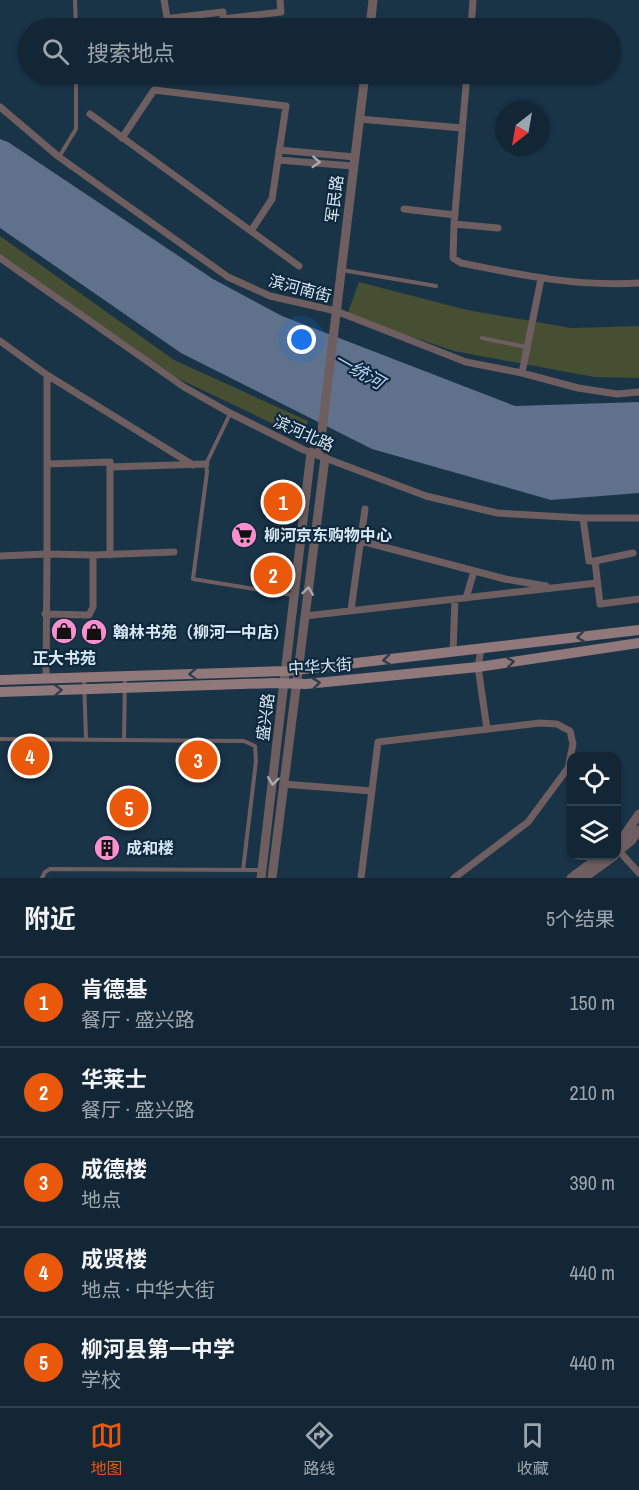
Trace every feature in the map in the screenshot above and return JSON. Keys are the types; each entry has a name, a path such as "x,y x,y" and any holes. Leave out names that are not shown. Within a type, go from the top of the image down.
{"main road":[{"name":"中华大街","path":"0,680 298,670 639,630"},
{"name":"中华大街","path":"0,692 290,684 478,667 639,643"}],"street":[{"path":"164,0 165,18"},
{"path":"232,18 281,12 280,0"},
{"path":"371,18 373,0"},
{"path":"472,18 473,0"},
{"path":"172,18 223,12 224,18"},
{"name":"军民路","path":"318,455 322,437 363,84"},
{"path":"466,84 454,215 453,258 461,263 540,279 612,285 639,283"},
{"path":"122,138 154,90 286,106 272,199 251,231"},
{"name":"滨河南街","path":"0,107 59,157 228,278 270,296 336,311 466,362 522,373 578,388 617,394 639,392"},
{"path":"90,114 299,266"},
{"path":"359,119 462,128"},
{"path":"279,150 354,162"},
{"path":"278,160 354,162"},
{"path":"405,209 454,215"},
{"path":"454,224 498,228"},
{"name":"滨河北路","path":"0,258 160,371 230,413 318,455 426,496 497,513 583,518 639,518"},
{"path":"522,373 540,279"},
{"path":"0,341 46,375 193,465"},
{"path":"46,375 46,679"},
{"name":"盛兴路","path":"272,878 283,784 290,684 285,671 294,596 318,455"},
{"name":"盛兴路","path":"262,874 290,684 298,670 305,616 318,455"},
{"path":"47,464 110,462 110,555"},
{"path":"110,467 206,464"},
{"path":"351,610 365,509"},
{"path":"583,518 589,561 633,553"},
{"path":"361,541 505,579 555,588"},
{"path":"0,556 174,552"},
{"path":"45,614 88,615 93,607 93,555"},
{"path":"595,561 600,604 639,599"},
{"path":"466,597 474,571"},
{"path":"305,616 597,583"},
{"path":"453,652 455,599"},
{"path":"481,649 478,667 487,729"},
{"path":"361,878 378,742 540,723 557,724 570,731 573,744 568,768 528,822 454,878"},
{"path":"283,784 372,791"},
{"path":"621,841 639,814"},
{"path":"621,847 631,841 639,830"},
{"path":"621,855 639,873"},
{"path":"571,878 594,860"},
{"path":"584,878 605,860"}],"lane":[{"path":"75,0 76,18"},
{"path":"59,157 76,129 76,84"},
{"path":"341,270 436,286"},
{"path":"482,338 527,347"},
{"path":"230,413 206,464 207,472 193,579 294,596"},
{"path":"124,739 125,676"},
{"path":"84,678 87,739"},
{"path":"0,739 244,741 255,746 256,761 243,870"},
{"path":"42,878 50,869 243,870 262,874"}],"green space":[{"path":"0,236 174,360 308,421 303,438 177,378 0,255"},
{"path":"359,282 467,310 571,328 639,326 639,378 594,377 454,351 347,315"}],"water":[{"name":"一统河","path":"0,139 8,142 213,279 282,316 515,406 639,402 639,493 551,500 372,449 181,353 0,228"}],"place":[{"name":"肯德基","path":"283,502"},
{"name":"柳河京东购物中心","path":"244,535"},
{"name":"华莱士","path":"273,575"},
{"name":"正大书苑","path":"64,631"},
{"name":"翰林书苑（柳河一中店）","path":"94,632"},
{"name":"成贤楼","path":"30,756"},
{"name":"成德楼","path":"198,760"},
{"name":"柳河县第一中学","path":"129,808"},
{"name":"成和楼","path":"107,848"}]}
